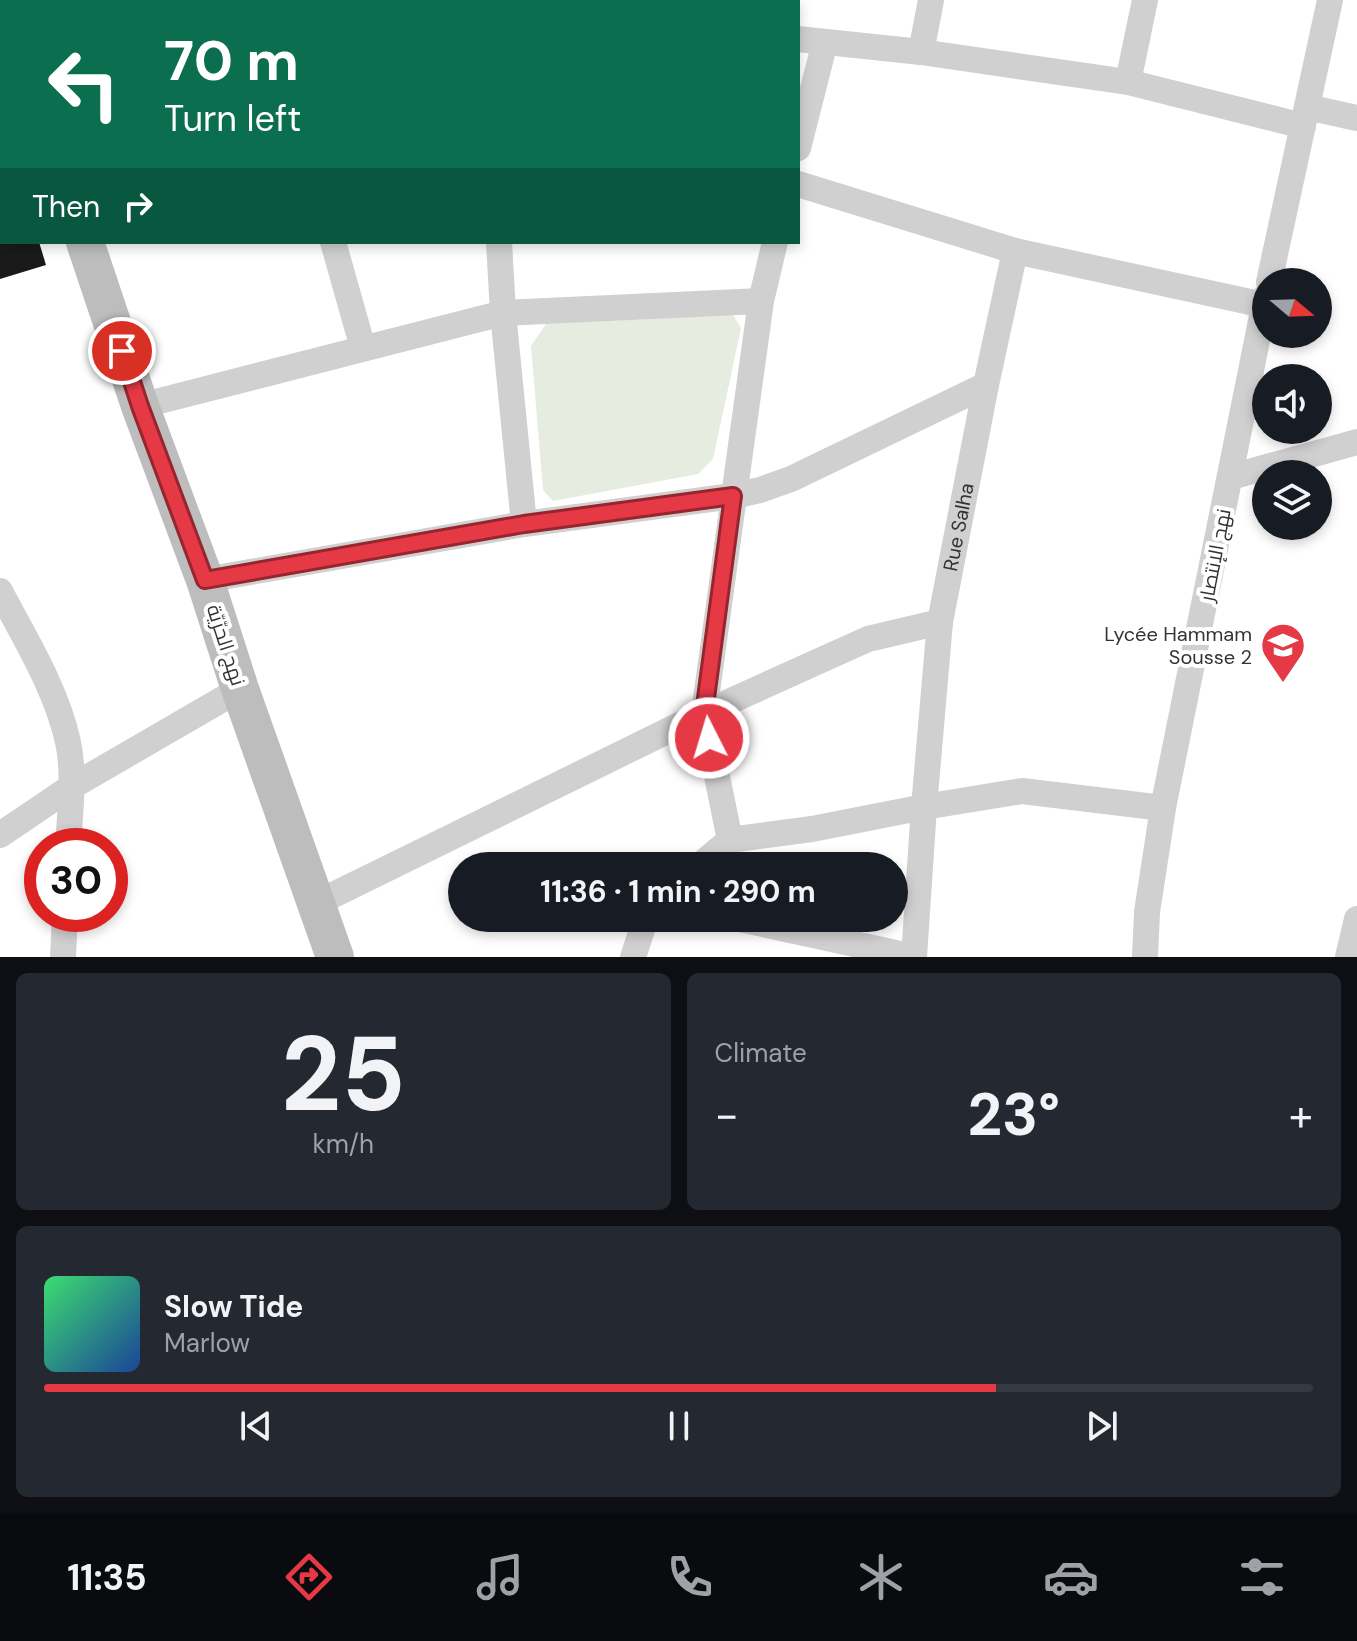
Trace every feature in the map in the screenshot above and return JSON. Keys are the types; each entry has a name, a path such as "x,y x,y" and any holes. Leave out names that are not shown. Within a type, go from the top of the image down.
{"main road":[{"name":"نهج الحرّيّة","path":"86,244 317,903 323,952"}],"street":[{"path":"921,52 931,0"},
{"path":"1128,82 1145,0"},
{"name":"نهج الإنتصار","path":"1272,268 1330,0"},
{"path":"800,39 921,52 1128,82 1305,116 1357,118"},
{"path":"800,140 825,42"},
{"path":"800,185 1015,251 1252,292"},
{"path":"334,244 363,348"},
{"path":"499,244 524,524"},
{"path":"730,840 704,713 761,301 775,244"},
{"name":"Rue Salha","path":"914,957 940,622 1015,251"},
{"path":"140,406 503,313 761,301"},
{"name":"نهج الإنتصار","path":"1145,957 1147,912 1163,808 1256,348"},
{"path":"205,580 524,524 760,490 791,479 986,385"},
{"path":"1231,477 1357,442"},
{"path":"0,591 60,713 68,745 71,787 69,828"},
{"path":"317,903 704,713 868,639 940,622"},
{"path":"0,835 71,787 240,689"},
{"path":"716,852 730,840 812,829 1022,791 1163,808"},
{"path":"1348,957 1357,919"},
{"path":"63,957 64,932"},
{"path":"628,956 639,932"},
{"path":"799,932 914,957"}],"shaded area":[{"path":"733,315 741,328 713,459 698,474 553,501 543,490 531,346 546,324"}],"building":[{"path":"0,244 40,244 46,265 0,279"}],"place":[{"name":"Lycée Hammam Sousse 2","path":"1283,684"}],"route":[{"path":"122,351 205,580 524,524 733,496 704,713 709,738"}]}
